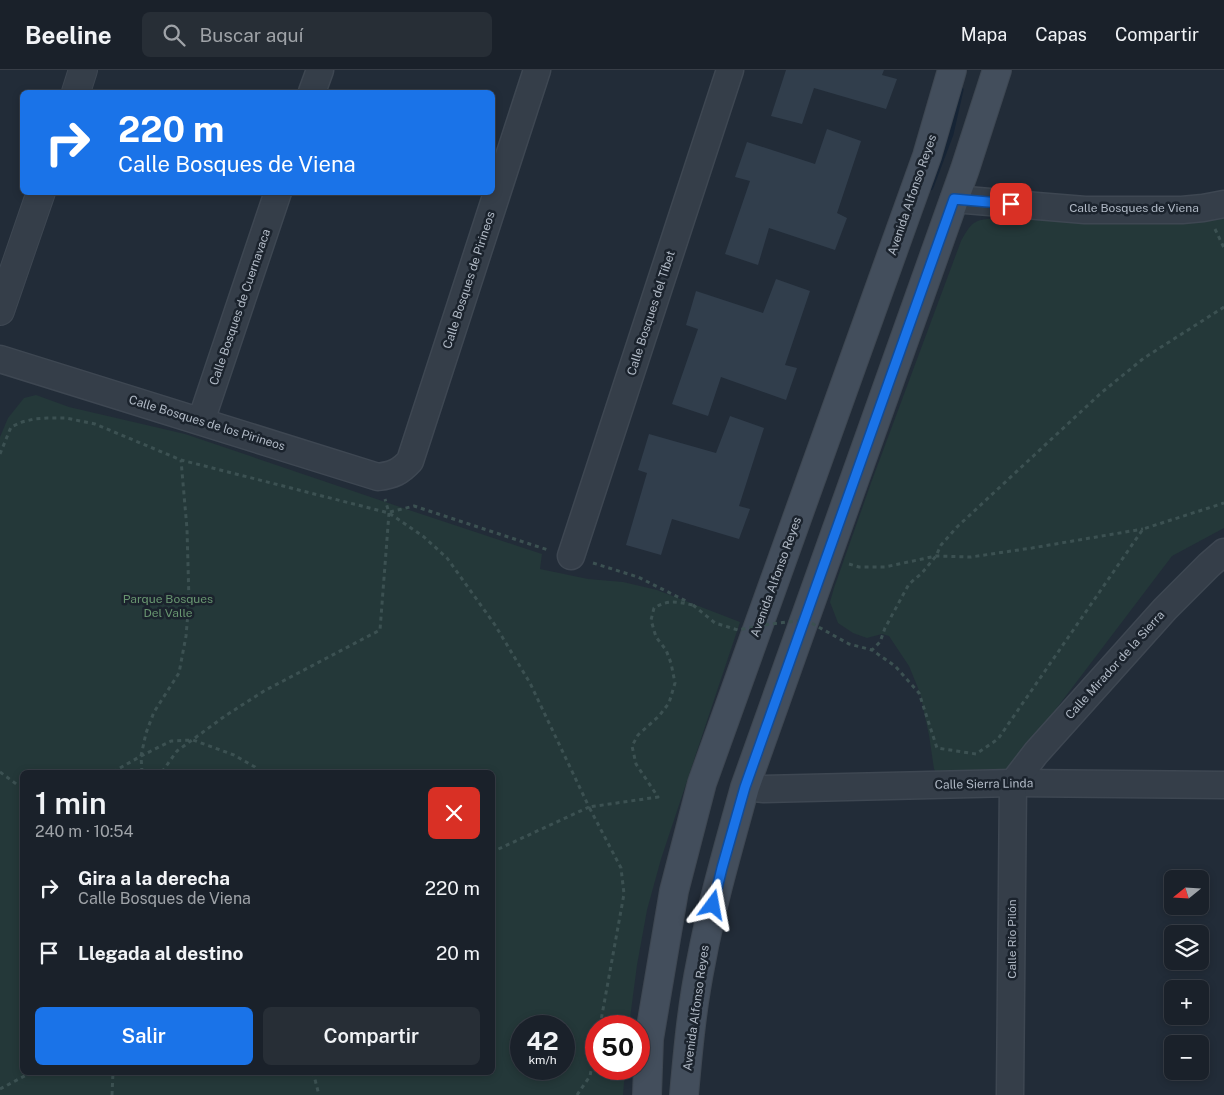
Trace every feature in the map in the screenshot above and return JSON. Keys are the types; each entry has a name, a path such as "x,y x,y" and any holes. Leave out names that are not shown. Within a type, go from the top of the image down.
{"main road":[{"name":"Avenida Alfonso Reyes","path":"650,1033 674,891 702,783 927,156 952,70"},
{"name":"Avenida Alfonso Reyes","path":"684,1095 689,1037 701,961 722,868 745,787 965,169 997,70"},
{"path":"638,1095 641,1080"},
{"name":"Avenida Alfonso Reyes","path":"648,1080 648,1095"}],"street":[{"path":"77,90 84,70"},
{"path":"313,90 320,70"},
{"name":"Calle Bosques de Pirineos","path":"378,477 391,475 403,469 410,461 537,70"},
{"name":"Calle Bosques del Tíbet","path":"571,556 730,70"},
{"path":"0,311 40,195"},
{"name":"Calle Bosques de Cuernavaca","path":"201,421 277,195"},
{"name":"Calle Bosques de Viena","path":"954,199 1085,210 1182,210 1224,204"},
{"name":"Calle Bosques de los Pirineos","path":"0,359 378,477"},
{"name":"Calle Mirador de la Sierra","path":"1013,783 1036,753 1165,609 1224,552"},
{"name":"Calle Sierra Linda","path":"745,787 764,790 1013,783 1224,785"},
{"name":"Calle Río Pilón","path":"1010,1095 1013,783"}],"path":[{"path":"872,650 880,642 885,628 908,584 922,573 957,527 1101,392 1144,358 1224,307"},
{"path":"0,454 11,427 22,422 34,419 66,418 95,424 181,460 389,513 424,537 447,558 494,625 530,683 589,807 621,868 624,894 602,1015"},
{"path":"142,770 141,756 146,732 154,712 179,673 186,636 189,592 187,529 181,460"},
{"path":"164,770 177,752 225,716 264,691 380,630 389,513 378,477"},
{"path":"845,563 859,567 885,567 936,556 971,558 1143,529 1224,503"},
{"path":"389,513 414,506 638,577 693,605 715,623 738,630 806,620 848,644 872,650 895,666 919,693 937,748 976,754 998,739 1143,529"},
{"path":"495,851 589,807 658,797 636,764 632,746 638,735 659,716 669,703 675,683 671,663 666,650 656,637 651,620 654,608 664,602 693,605"},
{"path":"116,770 171,741 193,740 234,755 258,770"},
{"path":"0,772 20,786"},
{"path":"0,1089 26,1075"},
{"path":"112,1095 113,1075"},
{"path":"314,1075 319,1095"},
{"path":"577,1095 587,1080"}],"green space":[{"path":"1224,213 1224,528 1172,556 1003,779 947,786 934,769 920,693 909,666 889,636 882,634 867,638 853,633 838,623 830,602 871,483 961,241 975,222 998,218 1184,219"},
{"name":"Parque Bosques Del Valle","path":"36,395 69,407 185,434 542,554 540,569 588,579 623,582 657,590 740,622 661,859 647,910 630,1015 585,1015 585,1080 624,1080 623,1095 0,1095 0,437 8,418 24,398"}],"building":[{"path":"786,70 884,70 882,75 897,79 886,109 814,88 802,124 771,116"},
{"path":"827,129 861,141 837,213 847,218 835,250 769,228 758,265 725,254 750,181 735,177 747,142 815,164"},
{"path":"776,279 810,291 785,365 797,368 786,400 721,377 708,416 672,404 698,329 686,325 696,291 763,313"},
{"path":"730,416 764,428 739,506 750,509 739,539 672,519 661,555 626,545 647,473 638,470 649,434 716,453"}],"waterway":[{"path":"930,187 950,134 960,90"}],"route":[{"path":"713,905 745,787 954,199 1011,204"}]}
